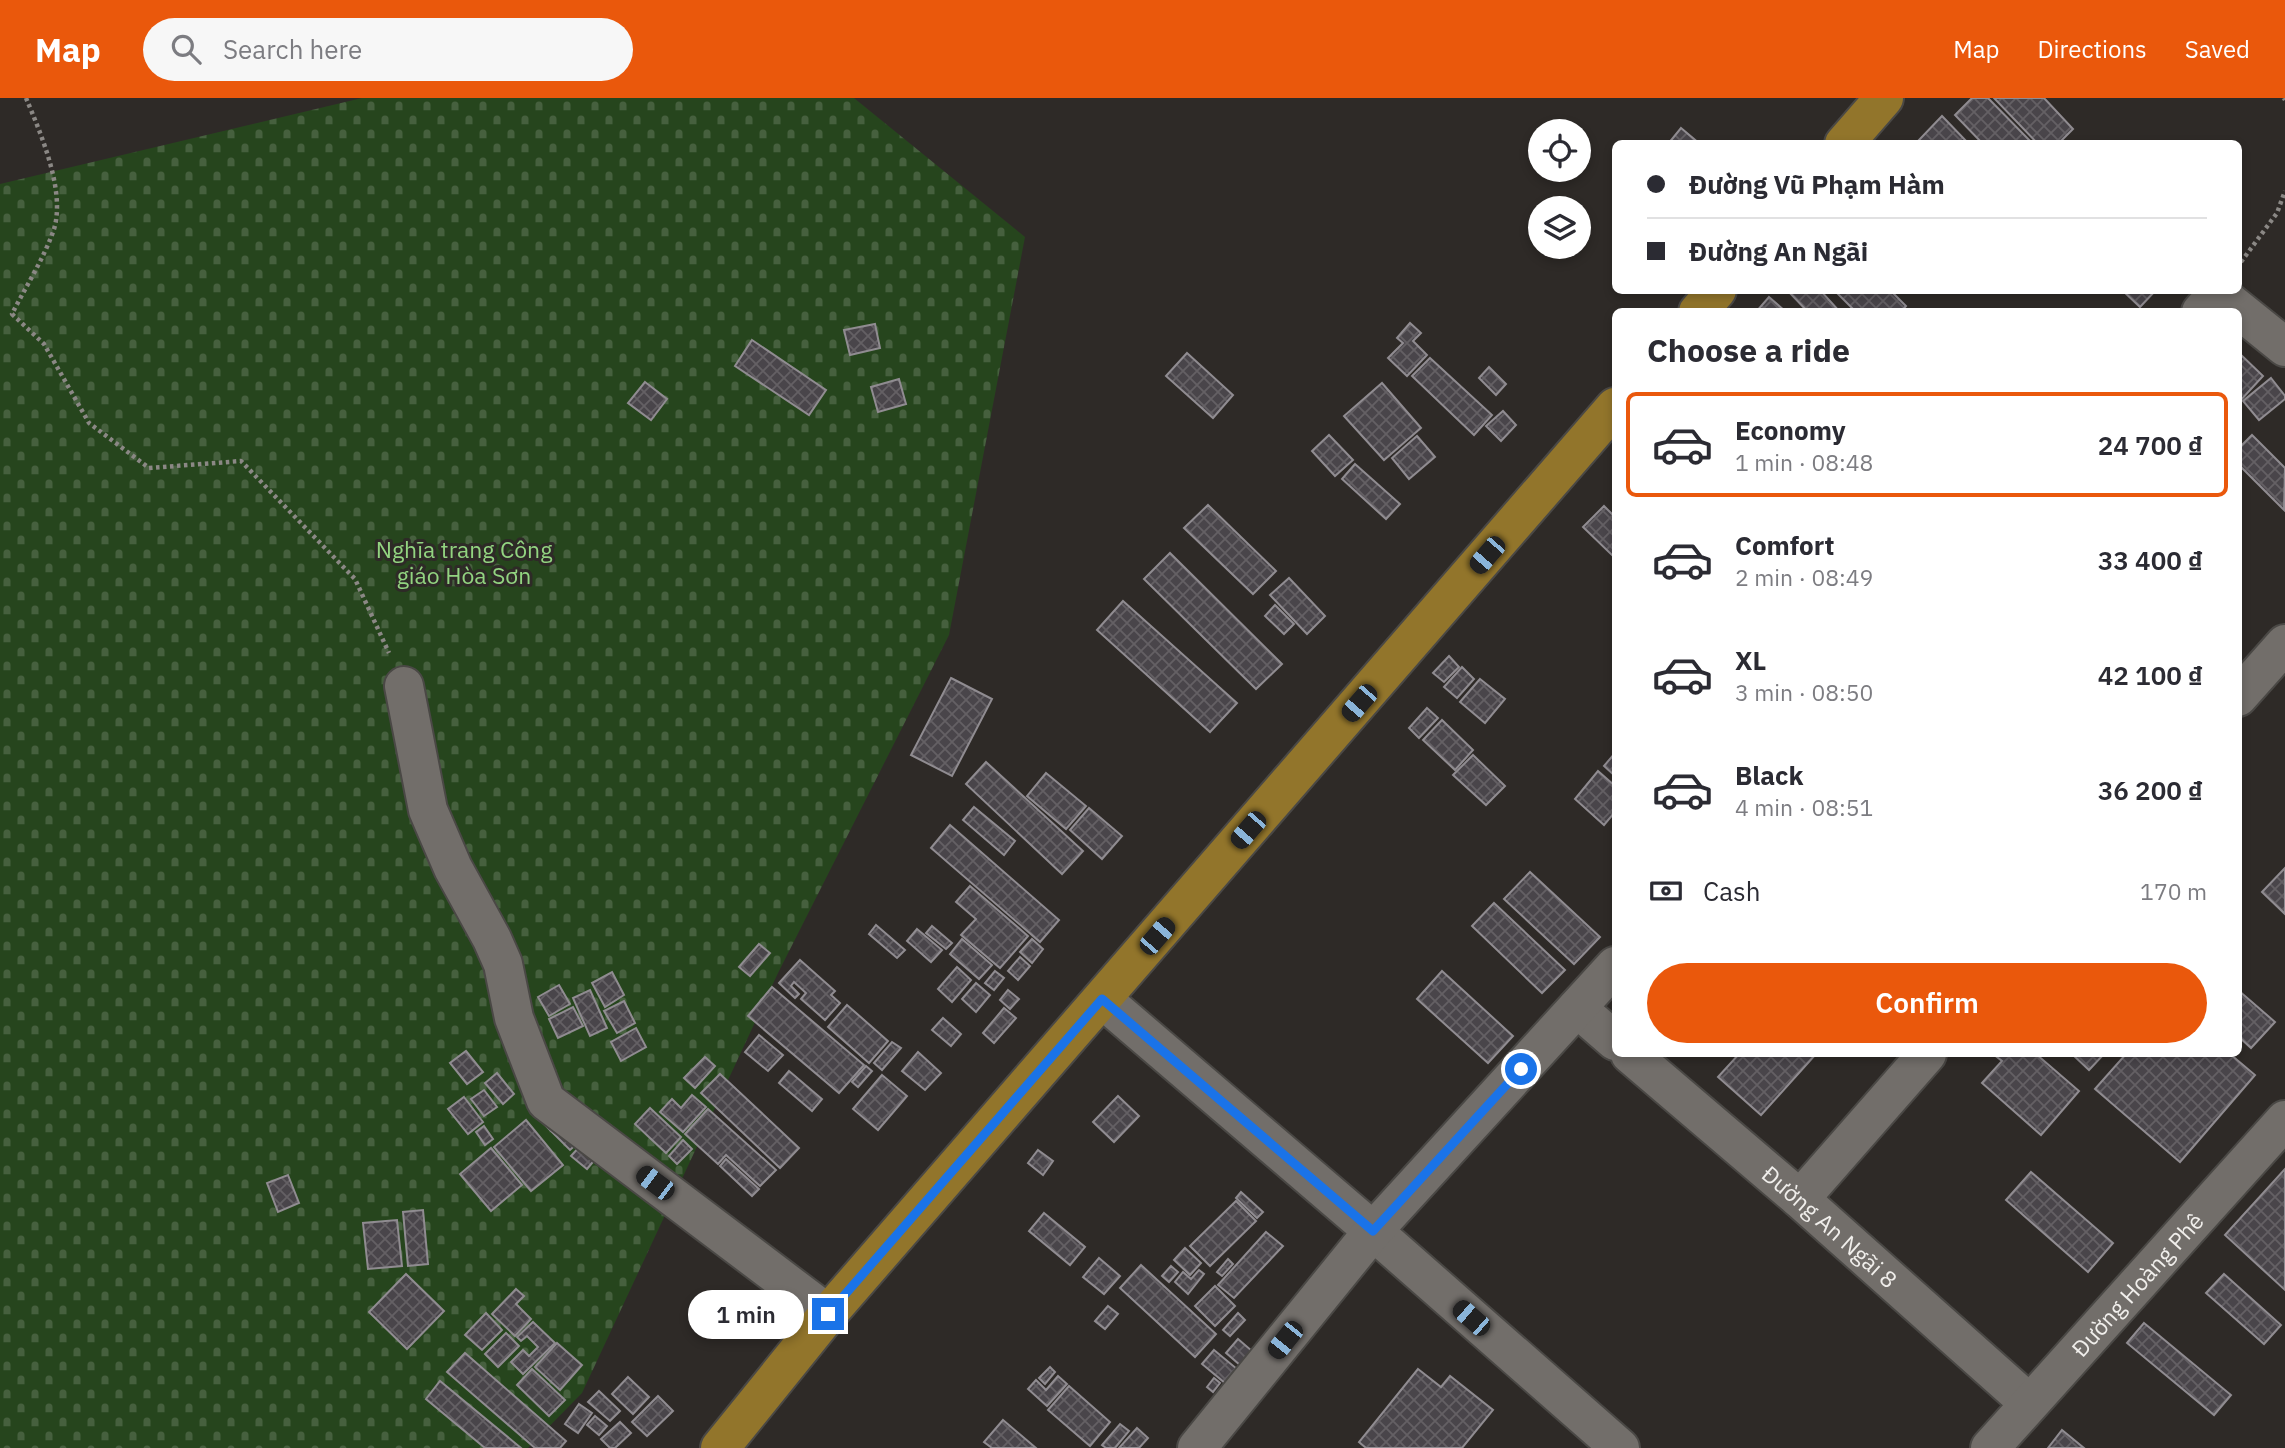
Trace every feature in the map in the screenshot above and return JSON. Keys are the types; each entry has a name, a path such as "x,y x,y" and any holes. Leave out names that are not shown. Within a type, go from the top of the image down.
{"main road":[{"path":"1847,140 1884,98"},
{"path":"1702,308 1714,294"},
{"path":"720,1448 828,1314 1612,410"}],"street":[{"path":"2205,308 2217,294"},
{"path":"2219,294 2237,308"},
{"path":"2242,312 2285,347"},
{"path":"2242,693 2285,644"},
{"path":"404,686 428,810 453,868 503,964 514,1018 546,1101 828,1314"},
{"path":"1197,1448 1373,1231 1612,968"},
{"path":"1102,999 1373,1231 1609,1445"},
{"path":"1577,1008 1612,1038"},
{"name":"Đường An Ngãi 8","path":"1634,1057 1800,1199 2029,1402"},
{"path":"1800,1199 1924,1057"},
{"name":"Đường Hoàng Phê","path":"1990,1448 2285,1120"}],"path":[{"path":"26,98 39,129 57,191 54,231 12,314 44,344 89,424 149,468 241,461 355,579 404,686"},
{"path":"2242,260 2277,213 2285,191"}],"green space":[{"name":"Nghĩa trang Công giáo Hòa Sơn","path":"362,98 854,98 1025,237 949,635 778,973 582,1393 528,1448 0,1448 0,184"}],"building":[{"path":"1972,98 1988,98 2029,140 1979,140 1955,115"},
{"path":"1994,98 2044,98 2073,129 2062,140 2034,140"},
{"path":"1942,116 1965,140 1919,140"},
{"path":"1681,128 1695,140 1671,140"},
{"path":"1791,294 1824,294 1836,308 1804,308"},
{"path":"1838,294 1894,294 1906,306 1904,308 1852,308"},
{"path":"2126,294 2152,294 2140,307"},
{"path":"1769,297 1781,308 1759,308"},
{"path":"1410,323 1421,333 1413,341 1427,355 1407,376 1388,358 1403,343 1397,338"},
{"path":"875,324 880,348 850,355 844,330"},
{"path":"752,340 826,390 809,415 735,366"},
{"path":"1187,353 1233,395 1213,418 1166,376"},
{"path":"2242,356 2263,376 2242,399"},
{"path":"1430,358 1492,415 1474,435 1412,376"},
{"path":"1489,367 1506,384 1496,395 1479,378"},
{"path":"2271,378 2285,399 2259,420 2243,401"},
{"path":"899,379 906,404 878,412 871,387"},
{"path":"645,382 667,399 651,420 628,403"},
{"path":"1382,383 1421,428 1384,460 1344,416"},
{"path":"1503,411 1516,425 1501,441 1486,426"},
{"path":"1329,435 1353,460 1335,476 1312,451"},
{"path":"2252,435 2285,468 2284,510 2242,468 2242,445"},
{"path":"1417,436 1435,457 1409,479 1392,458"},
{"path":"1355,464 1400,504 1386,519 1342,479"},
{"path":"1208,505 1276,571 1253,594 1184,528"},
{"path":"1604,506 1612,514 1612,555 1583,527"},
{"path":"1170,553 1282,664 1256,689 1144,579"},
{"path":"1289,578 1325,616 1307,634 1270,595"},
{"path":"1123,601 1237,703 1210,732 1097,630"},
{"path":"1275,605 1294,624 1284,634 1265,616"},
{"path":"1449,656 1459,667 1444,682 1433,673"},
{"path":"1462,667 1474,679 1457,698 1444,687"},
{"path":"951,678 992,699 952,776 911,755"},
{"path":"1480,679 1505,699 1485,723 1460,702"},
{"path":"1427,708 1438,718 1419,738 1409,728"},
{"path":"1442,720 1473,750 1455,770 1423,740"},
{"path":"1473,755 1505,786 1486,805 1453,775"},
{"path":"1612,757 1612,773 1604,766"},
{"path":"986,762 1083,851 1062,874 966,784"},
{"path":"1598,771 1612,783 1612,816 1604,825 1575,799"},
{"path":"1046,773 1086,806 1066,829 1027,796"},
{"path":"974,807 1015,841 1004,855 963,820"},
{"path":"1089,808 1122,836 1102,859 1070,830"},
{"path":"950,825 1059,920 1040,942 931,848"},
{"path":"2285,868 2285,914 2262,892"},
{"path":"1530,872 1600,937 1574,964 1504,899"},
{"path":"970,886 1028,936 1000,968 961,935 976,919 956,902"},
{"path":"1494,903 1565,970 1542,993 1472,926"},
{"path":"876,925 905,950 897,958 869,934"},
{"path":"932,926 952,943 946,949 926,933"},
{"path":"917,929 942,950 931,962 907,941"},
{"path":"962,939 992,965 979,979 950,954"},
{"path":"1032,939 1043,949 1032,963 1020,952"},
{"path":"759,944 770,953 750,976 739,967"},
{"path":"1020,957 1030,966 1018,980 1008,971"},
{"path":"800,960 835,991 831,995 840,1003 825,1020 801,999 806,993 794,982 791,986 799,994 795,998 779,983"},
{"path":"957,967 971,980 952,1002 938,989"},
{"path":"995,971 1004,978 994,990 985,983"},
{"path":"1442,971 1513,1036 1488,1063 1417,999"},
{"path":"612,972 624,995 605,1007 592,983"},
{"path":"976,983 990,995 976,1012 962,999"},
{"path":"559,985 570,1004 549,1016 538,997"},
{"path":"772,987 864,1065 839,1093 748,1016"},
{"path":"590,990 607,1028 590,1036 573,998"},
{"path":"1008,990 1019,999 1010,1009 1000,1000"},
{"path":"2242,993 2275,1022 2251,1048 2242,1040"},
{"path":"624,1001 635,1023 617,1033 604,1011"},
{"path":"847,1005 888,1041 869,1063 828,1027"},
{"path":"573,1007 583,1026 558,1038 549,1019"},
{"path":"1004,1008 1016,1018 994,1043 983,1033"},
{"path":"943,1018 961,1034 951,1046 932,1030"},
{"path":"636,1028 646,1047 621,1061 611,1042"},
{"path":"759,1035 783,1055 768,1071 745,1052"},
{"path":"892,1042 901,1048 882,1070 874,1063"},
{"path":"466,1051 483,1072 467,1084 450,1063"},
{"path":"918,1052 941,1073 925,1090 902,1071"},
{"path":"705,1057 715,1066 695,1088 684,1078"},
{"path":"1736,1057 1813,1057 1761,1115 1718,1077"},
{"path":"1997,1057 2039,1057 2079,1091 2041,1135 1982,1083 2002,1061"},
{"path":"2075,1057 2101,1057 2089,1070"},
{"path":"2123,1057 2234,1057 2255,1075 2180,1162 2095,1089"},
{"path":"866,1066 872,1071 858,1087 852,1082"},
{"path":"789,1071 822,1099 812,1111 779,1083"},
{"path":"497,1073 514,1094 503,1104 485,1083"},
{"path":"720,1074 799,1148 780,1168 701,1093"},
{"path":"882,1075 907,1096 878,1130 853,1109"},
{"path":"484,1090 497,1107 484,1116 471,1099"},
{"path":"692,1095 706,1107 683,1132 660,1112 672,1099 681,1108"},
{"path":"1118,1096 1139,1116 1114,1142 1093,1122"},
{"path":"464,1097 483,1122 468,1134 448,1109"},
{"path":"650,1108 681,1137 666,1153 635,1124"},
{"path":"708,1109 776,1170 760,1186 726,1155 718,1164 685,1134"},
{"path":"538,1118 579,1142 570,1150"},
{"path":"526,1120 563,1165 531,1191 494,1147"},
{"path":"484,1126 493,1139 485,1145 476,1132"},
{"path":"683,1140 692,1149 677,1164 669,1156"},
{"path":"582,1144 597,1157 587,1169 571,1156"},
{"path":"491,1148 522,1185 491,1211 460,1174"},
{"path":"1038,1150 1053,1161 1043,1175 1028,1163"},
{"path":"726,1159 759,1189 752,1196 720,1166"},
{"path":"2285,1169 2285,1290 2225,1235"},
{"path":"2031,1172 2113,1243 2088,1272 2006,1200"},
{"path":"288,1175 299,1203 278,1212 267,1183"},
{"path":"1241,1192 1263,1212 1257,1218 1236,1198"},
{"path":"1236,1201 1256,1221 1210,1266 1190,1246"},
{"path":"423,1210 428,1264 408,1266 403,1212"},
{"path":"1044,1213 1085,1247 1070,1265 1029,1231"},
{"path":"397,1220 402,1266 368,1269 363,1223"},
{"path":"1266,1232 1283,1246 1234,1298 1218,1285"},
{"path":"1185,1248 1201,1263 1190,1275 1174,1260"},
{"path":"1099,1258 1120,1276 1104,1294 1083,1277"},
{"path":"1228,1259 1233,1264 1222,1276 1217,1272"},
{"path":"1141,1265 1216,1334 1195,1357 1120,1288"},
{"path":"1171,1266 1178,1272 1169,1282 1162,1276"},
{"path":"1199,1270 1204,1274 1188,1294 1175,1282 1183,1272 1191,1279"},
{"path":"406,1274 444,1311 407,1349 369,1312"},
{"path":"2224,1274 2281,1325 2264,1344 2206,1293"},
{"path":"1215,1286 1235,1306 1215,1326 1195,1306"},
{"path":"516,1289 524,1296 516,1304 531,1319 515,1336 492,1314"},
{"path":"1108,1306 1118,1314 1105,1329 1095,1321"},
{"path":"486,1313 502,1330 482,1350 465,1335"},
{"path":"1238,1313 1245,1320 1230,1336 1223,1330"},
{"path":"533,1322 555,1343 523,1374 511,1362 523,1350 529,1356 538,1347 527,1336 521,1341 517,1337"},
{"path":"2144,1323 2231,1395 2214,1415 2127,1343"},
{"path":"506,1333 519,1346 498,1367 485,1354"},
{"path":"1238,1339 1252,1351 1240,1365 1226,1353"},
{"path":"557,1343 582,1365 560,1390 535,1367"},
{"path":"1214,1350 1237,1369 1225,1383 1202,1364"},
{"path":"465,1353 566,1441 560,1448 535,1448 447,1372"},
{"path":"1050,1367 1055,1372 1045,1384 1039,1378"},
{"path":"532,1369 565,1400 549,1416 517,1385"},
{"path":"1418,1369 1441,1387 1450,1376 1493,1410 1462,1448 1366,1448 1359,1442"},
{"path":"1058,1376 1067,1384 1047,1406 1028,1389 1036,1380 1046,1390"},
{"path":"628,1377 649,1397 633,1414 612,1394"},
{"path":"1214,1378 1220,1383 1213,1392 1207,1387"},
{"path":"440,1381 521,1448 485,1448 426,1399"},
{"path":"1069,1386 1110,1422 1090,1446 1048,1410"},
{"path":"599,1391 620,1411 610,1421 588,1402"},
{"path":"658,1396 673,1411 647,1436 632,1422"},
{"path":"579,1404 592,1413 578,1433 565,1424"},
{"path":"595,1416 607,1426 599,1435 587,1425"},
{"path":"1003,1420 1036,1448 992,1448 984,1442"},
{"path":"620,1422 631,1433 615,1448 610,1448 601,1439"},
{"path":"1120,1424 1129,1431 1115,1448 1106,1448 1102,1445"},
{"path":"1137,1428 1148,1438 1139,1448 1119,1448"},
{"path":"2062,1430 2084,1448 2048,1448"}],"route":[{"path":"828,1314 1102,999 1373,1231 1521,1069"}]}
